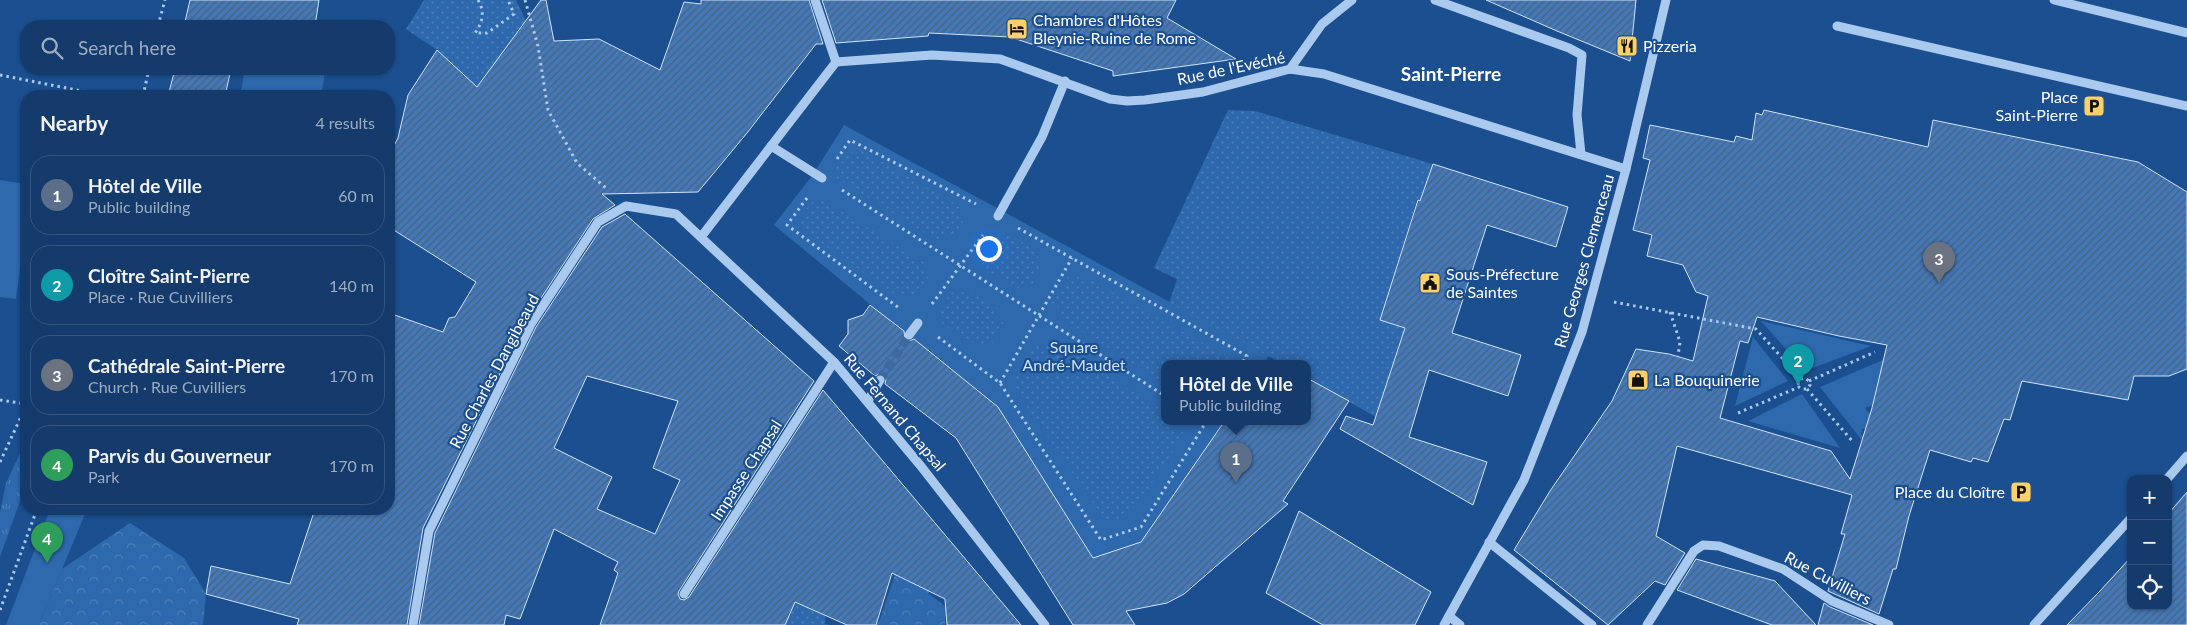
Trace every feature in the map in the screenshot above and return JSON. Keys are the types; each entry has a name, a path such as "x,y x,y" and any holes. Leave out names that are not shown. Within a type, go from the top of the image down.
{"street":[{"path":"626,206 676,214 701,237 836,62 815,0"},
{"path":"1290,70 1322,24 1352,0"},
{"path":"1435,0 1569,48 1582,55 1577,115 1581,154"},
{"name":"Rue Georges Clemenceau","path":"1444,625 1524,480 1582,332 1626,169 1666,0"},
{"path":"2054,0 2187,34"},
{"path":"1837,26 2187,106"},
{"name":"Rue de l'Evéché","path":"836,62 932,56 1000,59 1065,81 1110,99 1127,101 1203,92 1290,70 1324,74 1626,169"},
{"path":"998,216 1042,137 1065,81"},
{"path":"771,146 822,178"},
{"name":"Rue Charles Dangibeaud","path":"413,625 429,531 531,324 598,222 626,206"},
{"name":"Rue Fernand Chapsal","path":"701,237 834,362 868,401 1045,625"},
{"path":"909,335 918,322"},
{"name":"Impasse Chapsal","path":"684,594 834,362"},
{"path":"868,401 880,380"},
{"path":"2170,475 2187,456"},
{"path":"2034,625 2129,520"},
{"path":"1489,542 1592,625"},
{"name":"Rue Cuvilliers","path":"1648,625 1694,551 1703,545 1719,546 1783,569 1832,601 1889,625"},
{"path":"1449,616 1460,625"}],"path":[{"path":"160,20 165,0"},
{"path":"478,0 483,9 481,24 475,33 487,33 514,14 508,0"},
{"path":"524,0 538,46 548,110 577,163 626,206"},
{"path":"0,75 76,90"},
{"path":"144,90 147,75"},
{"path":"1204,425 1141,527 1101,540 1000,383 787,225 850,140 998,216 1247,356 1244,360"},
{"path":"822,178 1161,393"},
{"path":"918,322 998,216"},
{"path":"1000,383 1072,258"},
{"path":"1591,298 1756,329 1801,379 1805,378 1809,381"},
{"path":"1670,312 1680,342 1678,356"},
{"path":"1809,381 1875,352"},
{"path":"1799,387 1798,383 1801,379"},
{"path":"1807,389 1810,386 1809,381"},
{"path":"1738,413 1799,387 1807,389 1854,443"},
{"path":"0,400 20,404"},
{"path":"0,462 20,418"},
{"path":"0,610 35,515"}],"green space":[{"path":"424,0 516,0 530,29 513,38 485,78 453,114 449,61 437,50 406,29"},
{"path":"244,75 325,75 322,90 241,90"},
{"path":"1228,110 1255,111 1433,164 1420,201 1417,200 1380,320 1405,328 1376,417 1311,380 1311,360 1276,360 1169,303 1177,279 1154,268"},
{"name":"Square André-Maudet","path":"844,125 1269,356 1266,360 1161,360 1161,425 1222,425 1153,525 1163,528 1129,549 1110,584 998,407 774,225 814,173"},
{"path":"858,148 961,207 956,214 964,220 953,237 945,233 939,242 836,178 841,172 835,168 847,149 853,153"},
{"path":"0,180 20,183 20,269 16,299 0,297"},
{"path":"819,197 925,263 922,268 930,274 915,299 908,295 903,300 798,227 803,220 800,217 812,202 816,203"},
{"path":"1004,232 1041,253 1035,261 1043,266 1031,286 1025,283 1020,289 980,267 985,259 977,254 990,234 998,238"},
{"path":"1079,274 1228,357 1227,360 1161,360 1161,381 1059,317 1063,310 1051,304 1068,277 1076,280"},
{"path":"965,289 1002,311 996,319 1005,324 992,343 986,340 981,347 942,324 946,316 938,312 951,292 959,296"},
{"path":"1761,321 1871,346 1805,371"},
{"path":"1753,337 1788,381 1735,406"},
{"path":"1048,338 1161,409 1161,425 1174,425 1173,427 1185,434 1133,511 1114,521 1104,519 1016,391 1014,379 1036,341 1044,345"},
{"path":"1885,359 1874,406 1866,407 1866,410 1873,416 1871,427 1862,429 1861,435 1866,437 1865,444 1820,387"},
{"path":"1802,394 1840,448 1748,421"},
{"path":"20,454 20,501 0,557 0,512 6,483"},
{"path":"48,515 85,515 39,625 6,625"},
{"path":"130,523 184,558 206,594 203,625 39,625 62,569"},
{"path":"895,574 929,585 929,594 949,609 945,617 945,625 870,625 871,621 879,622"},
{"path":"795,602 826,613 825,624 830,625 785,625"}],"building":[{"path":"190,0 319,0 316,20 185,20"},
{"path":"541,0 546,0 554,41 599,39 660,70 684,2 701,4 701,0 809,0 823,44 816,44 747,133 698,192 602,194 615,205 593,219 526,321 423,528 407,625 297,625 299,619 206,594 211,566 290,584 313,515 395,515 395,315 443,332 449,318 455,317 476,282 395,231 395,144 408,95 437,50 477,87"},
{"path":"822,0 1176,0 1167,18 1236,59 1113,76 1113,71 1010,37 929,33 928,36 836,43"},
{"path":"1486,0 1636,0 1630,61 1557,31"},
{"path":"173,75 230,75 226,90 170,90"},
{"path":"1764,110 1928,147 1933,120 2138,162 2187,192 2187,369 2169,376 2134,376 2128,400 2022,381 2010,420 2004,419 1988,462 1973,458 1971,462 1930,450 1909,516 1896,569 1893,569 1879,614 1828,591 1845,534 1841,534 1852,495 1677,446 1656,536 1685,553 1665,585 1655,581 1608,625 1514,550 1550,491 1612,401 1636,349 1669,354 1693,361 1708,296 1696,292 1683,265 1647,256 1652,235 1633,230 1650,160 1643,158 1650,125 1734,142 1736,136 1752,140 1756,113 1762,115","holes":["1757,317 1887,345 1872,408 1850,479 1831,451 1720,418 1740,341 1748,343"]},
{"name":"Sous-Préfecture de Saintes","path":"1433,164 1568,207 1556,247 1487,225 1452,333 1521,355 1508,396 1429,370 1409,437 1487,462 1473,505 1340,429 1346,416 1373,425 1405,328 1380,320 1418,200 1420,201"},
{"path":"625,214 814,381 679,591 680,599 684,600 689,597 823,390 1021,625 947,625 945,599 892,573 876,625 847,625 795,602 785,625 600,625 618,573 614,570 618,562 554,529 520,619 506,615 504,625 419,625 435,533 536,327 602,227","holes":["587,376 678,401 653,468 680,480 655,534 597,509 612,477 554,448"]},
{"path":"870,305 904,331 905,340 914,339 998,407 1093,558 1141,542 1222,425 1311,425 1311,380 1349,401 1283,501 1288,504 1184,594 1167,603 1126,611 1135,625 1073,625 956,438 885,384 886,379 883,375 875,376 839,346 848,334 848,320 863,315"},
{"path":"2187,492 2187,625 2067,625 2127,561 2127,610 2172,610 2172,509"},
{"path":"1299,511 1431,592 1415,625 1323,625 1266,593"},
{"path":"1696,559 1775,581 1816,625 1772,625 1677,590"},
{"path":"1824,603 1830,607 1873,625 1818,625"}],"tunnel":[{"path":"880,380 909,335"}],"place":[{"name":"Chambres d'Hôtes Bleynie-Ruine de Rome","path":"1017,29"},
{"name":"Pizzeria","path":"1627,46"},
{"name":"Place Saint-Pierre","path":"2094,106"},
{"name":"Sous-Préfecture de Saintes","path":"1430,283"},
{"name":"Cathédrale Saint-Pierre","path":"1939,283"},
{"name":"La Bouquinerie","path":"1638,380"},
{"name":"Cloître Saint-Pierre","path":"1798,385"},
{"name":"Hôtel de Ville","path":"1236,483"},
{"name":"Place du Cloître","path":"2021,492"},
{"name":"Parvis du Gouverneur","path":"47,563"}],"district":[{"name":"Saint-Pierre","path":"1451,74"}]}
